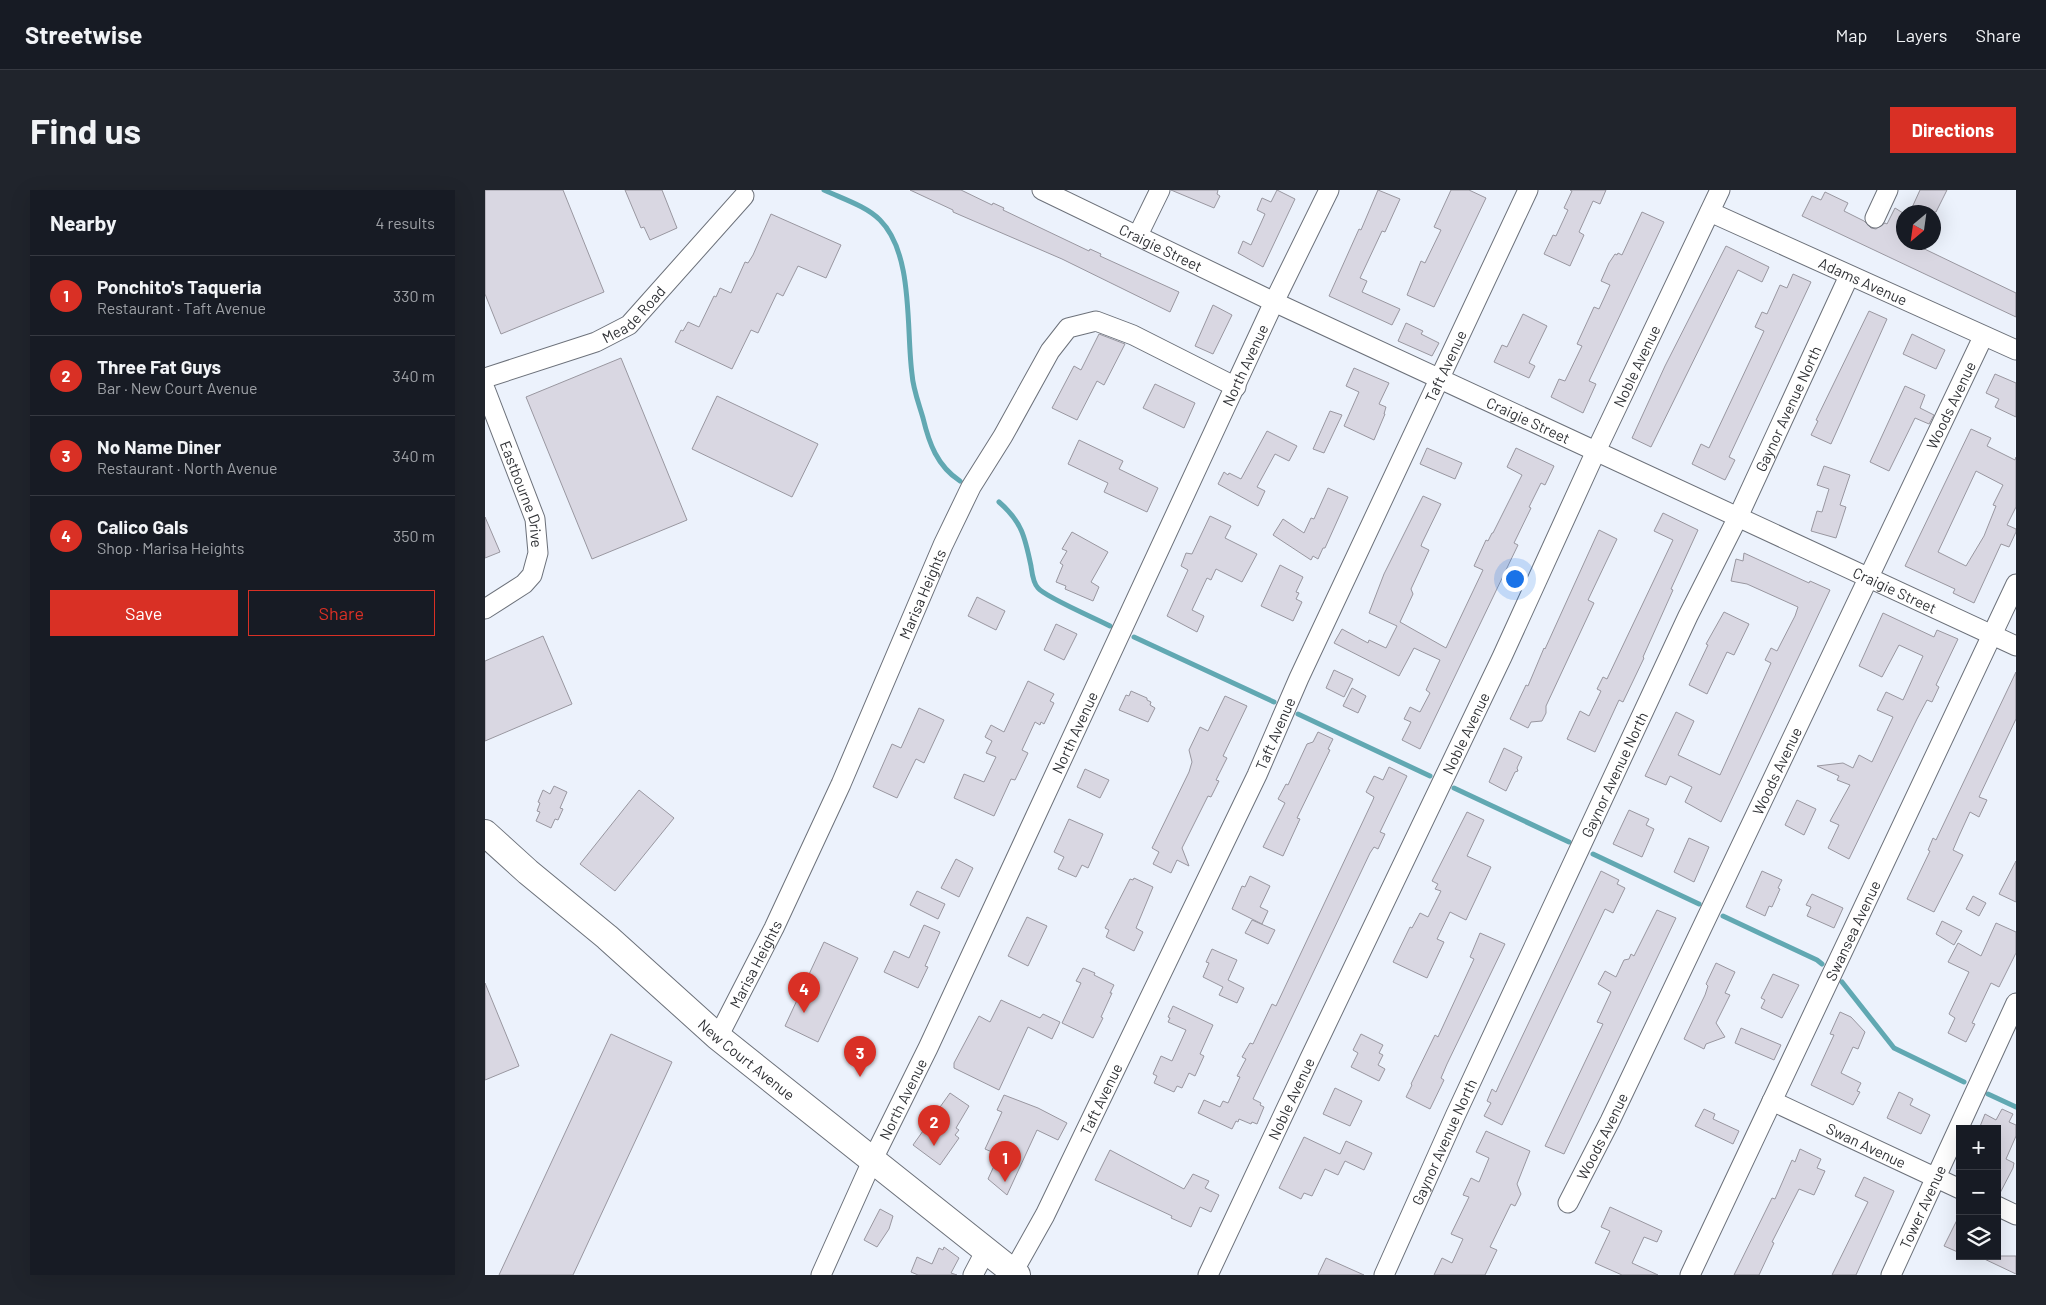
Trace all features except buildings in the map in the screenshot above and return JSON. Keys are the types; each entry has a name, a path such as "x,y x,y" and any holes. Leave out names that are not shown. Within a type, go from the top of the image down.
{"main road":[{"name":"New Court Avenue","path":"485,833 528,872 607,937 718,1037 1015,1274"}],"street":[{"name":"Craigie Street","path":"1042,190 1274,302 2016,646"},
{"path":"1138,235 1159,190"},
{"name":"North Avenue","path":"821,1275 873,1159 928,1048 1236,388 1274,302 1329,190"},
{"name":"Taft Avenue","path":"1015,1274 1257,775 1299,678 1528,190"},
{"name":"Noble Avenue","path":"1208,1275 1503,657 1596,451 1720,190"},
{"path":"1875,218 1888,190"},
{"name":"Meade Road","path":"485,378 596,342 629,324 744,196"},
{"name":"Adams Avenue","path":"1709,212 1983,337 2016,350"},
{"name":"Gaynor Avenue North","path":"1384,1275 1456,1114 1688,616 1738,517 1849,276"},
{"name":"Marisa Heights","path":"718,1037 774,928 841,784 943,546 971,487 1003,436 1050,351 1068,328 1096,321 1133,335 1236,388"},
{"name":"Woods Avenue","path":"1568,1202 1610,1121 1983,337"},
{"name":"Eastbourne Drive","path":"485,389 535,519 538,553 532,575 525,584 485,609"},
{"name":"Swansea Avenue","path":"1690,1275 2016,584"},
{"name":"Tower Avenue","path":"1891,1275 2016,1003"},
{"name":"Swan Avenue","path":"1772,1101 1956,1187"},
{"path":"2001,1208 2016,1215"},
{"path":"973,1275 986,1250"}],"waterway":[{"path":"824,190 854,203 874,215 891,235 899,252 907,293 910,356 916,396 935,453 945,468 960,481"},
{"path":"999,502 1018,523 1027,547 1033,578 1038,588 1060,602 1110,626"},
{"path":"1134,637 1274,702"},
{"path":"1298,714 1430,776"},
{"path":"1454,788 1569,842"},
{"path":"1593,854 1699,904"},
{"path":"1723,916 1822,964"},
{"path":"1842,982 1894,1048 1964,1082"},
{"path":"1988,1094 2016,1107"}],"place":[{"name":"Calico Gals","path":"804,1013"},
{"name":"No Name Diner","path":"860,1077"},
{"name":"Three Fat Guys","path":"934,1146"},
{"name":"Ponchito's Taqueria","path":"1005,1182"}]}
